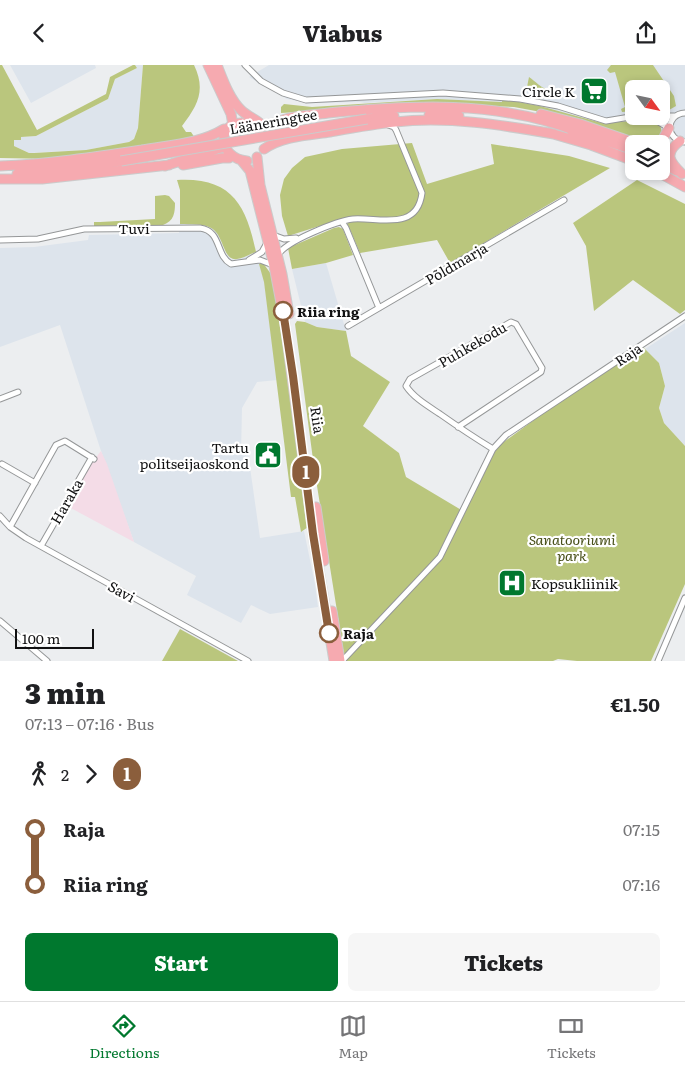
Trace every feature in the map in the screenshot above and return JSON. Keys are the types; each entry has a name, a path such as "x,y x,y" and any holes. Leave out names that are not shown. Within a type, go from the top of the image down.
{"highway":[{"path":"208,65 235,109 246,119 261,127"},
{"path":"216,65 227,98 230,124 220,139 225,151 240,160 255,157 271,144 295,137 366,123 395,121 472,122 554,134"},
{"path":"227,98 261,127 266,139 264,149"},
{"path":"230,124 247,124 261,127 289,118 360,110 428,107 510,109 548,115 586,125 625,139"},
{"path":"478,109 539,119 576,131"},
{"name":"Lääneringtee","path":"0,177 121,161 420,115 522,121 576,131 625,147"},
{"path":"0,165 55,162 191,142 216,134 230,124 246,119"},
{"name":"Lääneringtee","path":"491,119 554,134 592,145 625,158"},
{"path":"255,157 262,144 261,127"},
{"path":"665,135 669,128"},
{"path":"682,142 672,150 670,156 674,165 684,175"},
{"path":"0,184 184,165 222,158 229,147 241,155 255,157"},
{"path":"165,166 225,151"},
{"name":"Riia","path":"225,151 242,167 257,186"},
{"name":"Riia","path":"255,157 257,186 270,238 289,350 313,534 334,661"},
{"path":"0,160 73,159"},
{"name":"Riia","path":"240,160 248,169 257,186"},
{"path":"670,168 684,175"},
{"name":"Lääneringtee","path":"0,170 61,169"},
{"path":"0,177 42,179"},
{"path":"670,179 685,187"},
{"name":"Riia","path":"270,238 278,255 287,300 321,543 341,661"}],"street":[{"path":"245,65 261,81 282,93 306,100 443,93 520,99 558,106 606,121 625,118"},
{"path":"670,116 685,113"},
{"path":"669,128 675,116"},
{"path":"278,255 286,246 299,238 342,222 356,219 395,220 405,218 419,207 422,193 394,127 366,123"},
{"path":"664,125 669,128 673,137 682,142"},
{"name":"Põldmarja","path":"348,326 564,200"},
{"path":"342,222 379,308"},
{"name":"Tuvi","path":"1,240 38,239 84,229 200,228 212,233 216,238 223,257 228,262 237,264 264,261 274,266"},
{"path":"246,262 262,252 270,238 299,238"},
{"name":"Raja","path":"341,661 440,557 493,449 506,435 685,315"},
{"name":"Puhkekodu","path":"458,427 541,372 542,368 516,324 512,322 410,379 406,386 411,393 458,427 493,449"},
{"path":"0,399 18,392"},
{"name":"Haraka","path":"35,483 56,445 65,441 93,458 41,546"},
{"path":"2,464 35,483 10,527"},
{"name":"Savi","path":"0,516 10,527 41,546 248,661"},
{"path":"658,661 682,612 685,598"},
{"path":"0,621 47,661"}],"shaded area":[{"path":"10,65 95,65 96,68 31,103"},
{"path":"135,65 143,65 138,128 134,139 129,142 86,150 29,153 14,146 14,140 21,137 36,136 108,99 115,79 137,68"},
{"path":"269,65 685,65 685,144 682,145 670,137 670,135 638,125 670,125 670,80 625,80 625,121 602,123 540,106 502,99 502,102 437,99 365,103 309,103 287,99 249,77"},
{"path":"180,224 203,225 218,232 225,252 231,259 236,260 256,252 264,280 277,380 257,382 242,408 241,454 248,453 260,538 304,531 318,607 270,614 251,605 241,623 187,595 196,576 134,542 101,451 60,325 0,347 0,248 34,247 88,240 89,235 179,233"},
{"path":"326,263 346,331 317,327 305,322 292,269"},
{"path":"685,323 685,446 664,423 659,408 665,386 659,363 645,349"},
{"path":"101,451 134,542 67,506 91,464"}],"green space":[{"path":"0,65 2,65 37,130 106,94 110,77 133,65 137,68 115,79 108,99 36,136 21,137 21,140 14,140 14,146 29,153 86,150 129,142 134,139 138,128 143,65 194,65 198,74 200,90 196,104 182,126 186,132 191,132 195,138 53,159 0,158"},
{"path":"611,65 653,65 663,80 625,80 625,107 615,72 610,73 607,70"},
{"path":"529,77 543,88 553,88 555,93 551,99 530,94 527,87"},
{"path":"670,90 674,96 676,106 670,109"},
{"path":"437,99 502,102 502,99 540,106 602,123 625,122 625,125 660,125 662,132 660,135 625,136 552,114 514,107 429,104 281,113 281,107 284,104 312,107"},
{"path":"412,143 427,184 494,164 491,144 569,156 610,168 450,263 437,240 360,253 345,218 288,236 282,216 280,195 284,179 292,168 305,157 342,149"},
{"path":"177,180 195,180 211,183 233,197 241,207 247,220 256,252 232,259 226,252 219,236 211,228 208,226 180,224 180,190"},
{"path":"637,180 685,204 685,310 680,314 633,280 594,311 586,246 573,223"},
{"path":"155,196 169,196 175,203 175,207 172,219 163,225 94,226 94,222 155,219"},
{"path":"339,227 343,229 353,255 326,263 292,269 288,248"},
{"path":"263,263 271,274 293,397 308,527 301,532 295,497 291,497 264,282 259,264"},
{"name":"Sanatooriumi park","path":"297,321 317,327 346,331 351,356 390,382 363,426 399,453 406,477 463,511 497,447 549,409 643,347 659,363 665,386 659,408 664,423 685,446 685,584 651,661 577,661 558,659 553,661 345,661 314,467 295,324"},
{"path":"180,629 238,661 162,661"}],"bus line":[{"name":"1","path":"283,311 313,534 329,633"}],"place":[{"name":"Circle K","path":"594,91"},
{"name":"Riia ring","path":"283,311"},
{"name":"Tartu politseijaoskond","path":"268,455"},
{"name":"Kopsukliinik","path":"512,583"},
{"name":"Raja","path":"329,633"}]}
